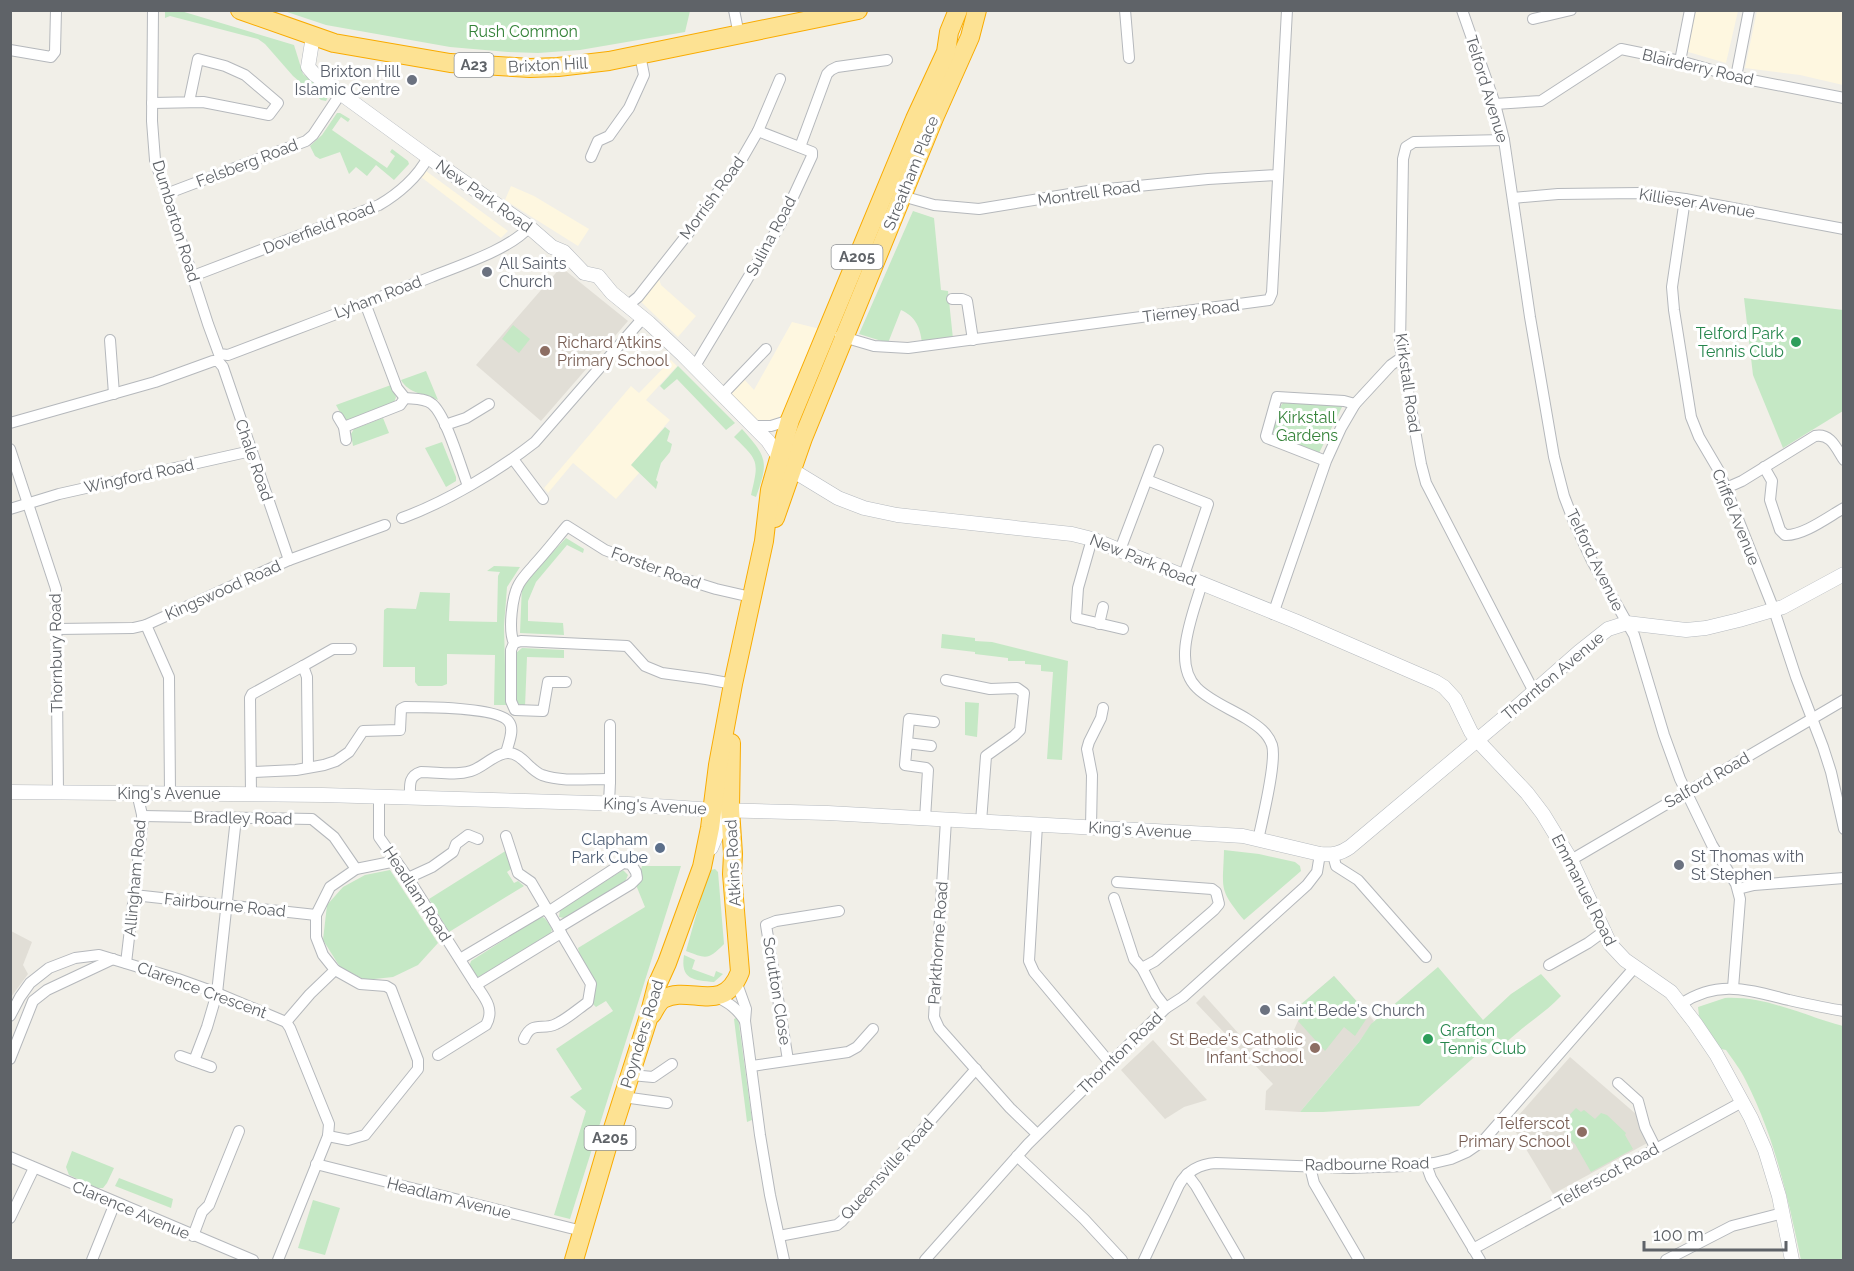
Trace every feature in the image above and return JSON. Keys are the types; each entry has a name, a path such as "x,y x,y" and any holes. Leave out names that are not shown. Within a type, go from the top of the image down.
{"highway":[{"name":"Brixton Hill","path":"240,10 334,43 450,63 493,67 558,67 640,55 858,10"},
{"name":"Streatham Place","path":"783,464 835,334 915,119 946,52 949,32 958,10"},
{"name":"Streatham Place","path":"783,464 790,420 902,196 933,118 970,37 975,10"},
{"path":"946,52 958,36 963,22 975,10"},
{"name":"Atkins Road","path":"736,981 740,972 733,890 733,842 721,809 718,765 764,541 771,490 783,464"},
{"name":"Poynders Road","path":"574,1260 657,985 702,867 721,809"},
{"path":"667,963 672,977 681,989 693,996"},
{"path":"715,996 725,993 736,981"},
{"name":"A205","path":"649,1016 660,1000 674,994 715,996"}],"street":[{"path":"10,50 51,57 56,52 56,10"},
{"name":"Dumbarton Road","path":"153,10 152,103 155,160 220,358"},
{"path":"1125,10 1129,58"},
{"name":"Tierney Road","path":"835,334 874,346 893,349 915,348 1269,300 1272,293 1287,10"},
{"name":"Telford Avenue","path":"1462,10 1495,104 1504,140 1530,317 1560,483 1580,537 1636,640 1667,746 1685,792 1738,889"},
{"path":"1533,19 1571,10"},
{"path":"1680,61 1690,10"},
{"path":"1736,76 1749,10"},
{"path":"734,13 739,35"},
{"name":"New Park Road","path":"313,36 308,67 314,74 529,227 552,247 564,252 585,273 598,276 607,289 643,318 695,366 768,441 783,464 847,502 880,512 1072,534 1092,539 1184,575 1436,682 1455,699 1477,740"},
{"name":"Blairderry Road","path":"1495,104 1540,101 1621,49 1844,98"},
{"path":"591,157 597,141 609,136 629,108 644,75 640,55"},
{"path":"152,103 210,104 269,115 278,103 245,75 225,66 198,59 189,102"},
{"path":"758,131 800,147 831,69 887,60"},
{"name":"Morrish Road","path":"627,306 638,297 690,231 758,131 780,79"},
{"name":"Felsberg Road","path":"166,194 306,141 313,135 341,93"},
{"name":"Kirkstall Road","path":"1504,140 1414,142 1406,147 1403,159 1401,358 1426,483 1534,692"},
{"name":"Sulina Road","path":"695,366 781,223 812,156 812,152 800,147"},
{"name":"Doverfield Road","path":"193,276 379,205 399,191 423,166 428,157"},
{"name":"Montrell Road","path":"902,196 934,205 979,209 1088,191 1208,179 1278,176"},
{"name":"Killieser Avenue","path":"1513,198 1623,192 1685,199 1844,228"},
{"name":"Criffel Avenue","path":"1685,199 1673,276 1674,310 1691,417 1699,437 1719,471 1773,610 1831,772 1844,829"},
{"name":"Lyham Road","path":"10,423 155,382 213,361 365,303 510,243 529,227"},
{"path":"952,299 967,301 973,340"},
{"path":"365,303 397,388 405,398 426,400 432,404 445,425 468,486"},
{"path":"402,518 418,513 468,486 513,459 535,442 643,318"},
{"path":"110,340 114,394"},
{"path":"722,395 766,349"},
{"name":"Chale Road","path":"220,358 289,560"},
{"path":"1273,614 1326,461 1341,428 1355,404 1391,365 1401,358"},
{"path":"1326,461 1267,438 1277,397 1344,401 1355,404"},
{"path":"346,440 341,422 400,405 405,398"},
{"path":"445,425 466,418 489,404"},
{"path":"753,426 771,426 790,420"},
{"path":"1726,488 1742,481 1815,436 1820,435 1830,439 1844,460"},
{"name":"Thornbury Road","path":"10,449 56,589 58,792"},
{"path":"1120,550 1158,450"},
{"name":"Wingford Road","path":"10,509 59,494 251,451"},
{"path":"513,459 543,499"},
{"path":"1764,467 1772,481 1770,500 1780,530 1785,535 1793,535 1804,530 1844,508"},
{"path":"1147,480 1208,504 1184,575"},
{"name":"Kingswood Road","path":"57,629 133,628 146,625 289,560 385,525"},
{"name":"Forster Road","path":"514,643 512,619 519,584 567,526 606,550 671,575 751,597"},
{"path":"1092,539 1078,588 1076,616 1079,620 1123,629"},
{"path":"1627,623 1694,630 1739,620 1794,601 1844,574"},
{"path":"1202,583 1184,651 1186,670 1195,687 1256,725 1268,737 1272,745 1273,762 1258,840"},
{"path":"1099,624 1102,606"},
{"name":"Thornton Avenue","path":"1327,854 1350,848 1600,635 1612,627 1627,623"},
{"path":"146,625 169,677 170,793"},
{"path":"566,682 548,682 543,711 515,710 511,701 511,650 514,643 521,641 627,646 645,666 732,693"},
{"path":"251,794 250,698 252,694 333,649 351,649"},
{"path":"303,666 307,677 308,767"},
{"path":"946,680 990,689 1017,688 1024,693 1020,730 986,756 981,822"},
{"name":"Salford Road","path":"1571,860 1844,700"},
{"path":"252,772 296,770 324,765 336,760 348,752 363,731 400,730 401,709 405,707 469,709 497,713 508,719 512,726 506,753"},
{"path":"1091,827 1092,775 1088,748 1103,708"},
{"path":"925,819 928,771 926,768 905,765 909,719 934,722"},
{"path":"609,803 610,725"},
{"name":"Emmanuel Road","path":"1477,740 1539,807 1571,860 1603,932 1614,950 1635,968 1663,985 1682,1004 1716,1054 1765,1150 1783,1212 1792,1260"},
{"path":"907,743 931,746"},
{"path":"410,797 410,781 416,774 421,772 458,774 479,768 506,753 520,757 539,774 553,778 606,779 610,782"},
{"name":"King's Avenue","path":"10,792 379,796 609,803 1235,836 1327,854"},
{"name":"Allingham Road","path":"126,963 142,816 137,793"},
{"name":"Headlam Road","path":"379,796 379,837 488,1003 490,1018 486,1025 438,1055"},
{"name":"Bradley Road","path":"142,816 312,819 334,837 356,869"},
{"path":"194,1060 217,993 236,818"},
{"name":"Parkthorne Road","path":"946,820 934,1017 939,1028 1010,1108 1037,1134"},
{"path":"1036,825 1029,961 1034,972 1110,1063"},
{"path":"408,878 432,867 453,852 456,843 468,835 478,839"},
{"path":"506,836 518,873 531,882 591,984 588,1002 557,1024 530,1029 524,1039"},
{"path":"1327,854 1336,866 1358,880 1426,957"},
{"name":"Thornton Road","path":"932,1258 960,1218 1037,1134 1167,1008 1183,997 1307,885 1327,854"},
{"path":"278,1260 328,1136 348,1140 365,1134 417,1069 418,1060 391,989 386,986 360,984 335,970 323,955 316,937 316,915 330,887 356,869 396,861"},
{"path":"460,959 547,910 623,863 631,864 634,868 637,878 631,884 476,985"},
{"path":"1732,988 1739,910 1738,889 1754,885 1844,878"},
{"path":"1117,882 1212,889 1218,897 1219,904 1214,910 1155,962 1142,968"},
{"name":"Fairbourne Road","path":"134,895 316,915"},
{"path":"1114,898 1134,959 1142,968 1155,995 1167,1008"},
{"name":"Scrutton Close","path":"788,1060 766,925 776,921 839,911"},
{"path":"1549,965 1603,932"},
{"name":"Clarence Crescent","path":"10,1016 30,983 49,968 75,958 99,955 217,993 286,1022 329,1124 328,1136"},
{"path":"10,1059 33,1001 47,990 113,959"},
{"name":"Radbourne Road","path":"1187,1174 1203,1165 1216,1163 1375,1167 1426,1164 1460,1156 1483,1140 1635,968"},
{"path":"286,1022 335,970"},
{"name":"Atkins Road","path":"736,981 746,1009 745,1021 762,1151 784,1260"},
{"path":"1682,1004 1703,993 1744,988 1844,1011"},
{"path":"715,996 732,1005 745,1021"},
{"name":"Scrutton Close","path":"752,1066 852,1050 873,1029"},
{"path":"180,1056 211,1066"},
{"path":"631,1075 653,1077 672,1064"},
{"name":"Queensville Road","path":"779,1236 837,1225 842,1221 976,1069"},
{"path":"1618,1083 1638,1101 1645,1127 1656,1149"},
{"path":"623,1097 667,1103"},
{"name":"Telferscot Road","path":"1473,1249 1742,1102"},
{"path":"193,1236 202,1212 209,1205 239,1131"},
{"path":"1017,1156 1084,1219 1122,1260"},
{"name":"Clarence Avenue","path":"10,1157 193,1236 222,1254 253,1260"},
{"name":"Headlam Avenue","path":"316,1164 582,1232"},
{"path":"1426,1164 1431,1178 1480,1260"},
{"path":"1310,1167 1314,1183 1359,1260"},
{"path":"10,1218 34,1168"},
{"path":"1144,1260 1175,1191 1187,1174 1239,1260"},
{"path":"92,1260 115,1203"},
{"path":"1666,1260 1732,1226 1783,1212"}],"shaded area":[{"path":"1687,11 1738,11 1726,63 1678,49"},
{"path":"1757,11 1843,11 1843,85 1800,75 1745,68"},
{"path":"426,171 508,231 501,238 421,177"},
{"path":"511,186 534,196 589,229 578,246 505,200"},
{"name":"Richard Atkins Primary School","path":"561,267 628,321 541,421 476,365"},
{"path":"658,276 661,285 696,316 678,337 640,301"},
{"path":"792,322 820,329 783,416 753,426 722,395 743,378 754,390"},
{"path":"671,360 677,366 646,400 670,420 632,464 640,472 616,499 573,463 548,493 544,488 631,386 639,393"},
{"path":"11,931 32,942 23,965 28,974 11,997"},
{"name":"St Bede's Catholic Infant School","path":"1334,976 1374,1021 1300,1112 1265,1110 1266,1091 1273,1084 1196,1003 1204,995 1257,1054 1263,1055 1269,1053 1293,1032 1298,1021 1305,1015 1299,1006"},
{"path":"1153,1040 1207,1100 1184,1107 1165,1119 1121,1070"},
{"name":"Telferscot Primary School","path":"1570,1057 1636,1114 1651,1141 1553,1194 1511,1124"}],"green space":[{"name":"Rush Common","path":"567,10 568,12 591,10 690,11 685,32 580,50 538,53 450,47 326,25 284,11"},
{"path":"165,11 181,11 294,45 303,74 329,95 326,101 321,100 293,76 258,39 170,16 165,18"},
{"path":"337,113 350,119 348,122 341,117 332,130 387,168 395,156 390,152 392,149 409,164 394,180 376,165 367,176 356,167 349,174 340,152 320,159 315,156 310,146 322,135"},
{"path":"913,211 934,218 941,290 948,291 953,339 922,343 916,323 901,310 888,343 859,334"},
{"name":"Telford Park Tennis Club","path":"1744,298 1843,310 1843,411 1783,448 1753,375"},
{"path":"513,325 530,339 519,353 502,339"},
{"path":"678,366 735,423 726,430 677,379 664,390 660,386"},
{"path":"426,371 438,400 413,391 401,380"},
{"path":"391,385 396,397 394,403 350,421 344,420 336,405"},
{"name":"Kirkstall Gardens","path":"1287,402 1343,405 1318,455 1272,433 1280,407"},
{"path":"383,418 389,433 353,446 351,434 354,429"},
{"path":"665,427 670,431 667,441 672,444 670,452 661,463 656,489 631,465"},
{"path":"742,429 757,446 763,460 763,475 756,497 751,495 755,462 734,437"},
{"path":"442,442 456,477 456,481 446,487 425,448"},
{"path":"566,538 584,549 583,553 567,545 536,582 528,601 528,621 563,623 564,635 520,633 522,585"},
{"path":"494,566 520,567 507,587 504,626 506,705 494,705 495,655 447,654 447,684 442,686 418,686 415,682 415,667 383,667 384,610 387,608 416,609 420,592 450,593 449,621 497,622 500,572 487,571"},
{"path":"942,634 975,638 975,641 992,642 1068,661 1062,760 1047,759 1053,672 1041,671 1041,665 1025,664 1025,661 1008,661 1008,658 941,648"},
{"path":"522,648 564,650 564,658 527,657 525,707 515,701 516,653"},
{"path":"965,702 979,703 977,737 965,735"},
{"path":"507,850 511,869 507,872 514,883 518,881 524,886 449,932 429,899"},
{"path":"1224,850 1259,854 1295,862 1300,866 1301,871 1244,920 1230,901 1224,888"},
{"path":"642,866 681,866 570,1219 554,1215 586,1111 570,1097 582,1089 556,1049 613,1011 606,1001 596,1007 590,1001 578,948 645,907 636,885"},
{"path":"715,869 718,872 724,944 714,953 703,957 686,951 706,880 711,870"},
{"path":"390,870 438,943 418,965 393,977 365,980 340,967 323,940 327,905 343,887 365,875"},
{"path":"623,870 628,875 625,882 564,918 559,917 560,910"},
{"path":"541,916 552,930 550,934 477,978 469,967 471,961"},
{"path":"684,955 695,960 692,969 714,977 716,971 723,974 714,982 690,977 684,969"},
{"name":"Grafton Tennis Club","path":"1438,967 1483,1020 1511,994 1541,974 1561,996 1505,1044 1497,1037 1419,1106 1300,1112 1359,1042 1371,1024"},
{"path":"1334,976 1369,1015 1355,1036 1344,1027 1325,1051 1298,1021 1305,1014 1299,1006"},
{"path":"1725,998 1771,1003 1843,1026 1843,1260 1801,1260 1780,1169 1765,1124 1744,1077 1726,1050 1721,1049 1699,1016 1698,1007"},
{"path":"738,1017 752,1120 747,1122 734,1019"},
{"path":"1576,1108 1581,1112 1584,1110 1595,1119 1601,1113 1607,1115 1626,1133 1633,1149 1591,1172 1575,1144 1559,1126"},
{"path":"72,1151 114,1168 103,1188 97,1188 69,1175 66,1167"},
{"path":"119,1178 173,1199 171,1208 115,1186"},
{"path":"313,1200 340,1208 325,1255 298,1248"}],"place":[{"name":"Brixton Hill Islamic Centre","path":"412,80"},
{"name":"All Saints Church","path":"487,272"},
{"name":"Telford Park Tennis Club","path":"1796,342"},
{"name":"Richard Atkins Primary School","path":"545,351"},
{"name":"Clapham Park Cube","path":"660,848"},
{"name":"St Thomas with St Stephen","path":"1679,865"},
{"name":"Saint Bede's Church","path":"1265,1010"},
{"name":"Grafton Tennis Club","path":"1428,1039"},
{"name":"St Bede's Catholic Infant School","path":"1315,1048"},
{"name":"Telferscot Primary School","path":"1582,1132"}]}
